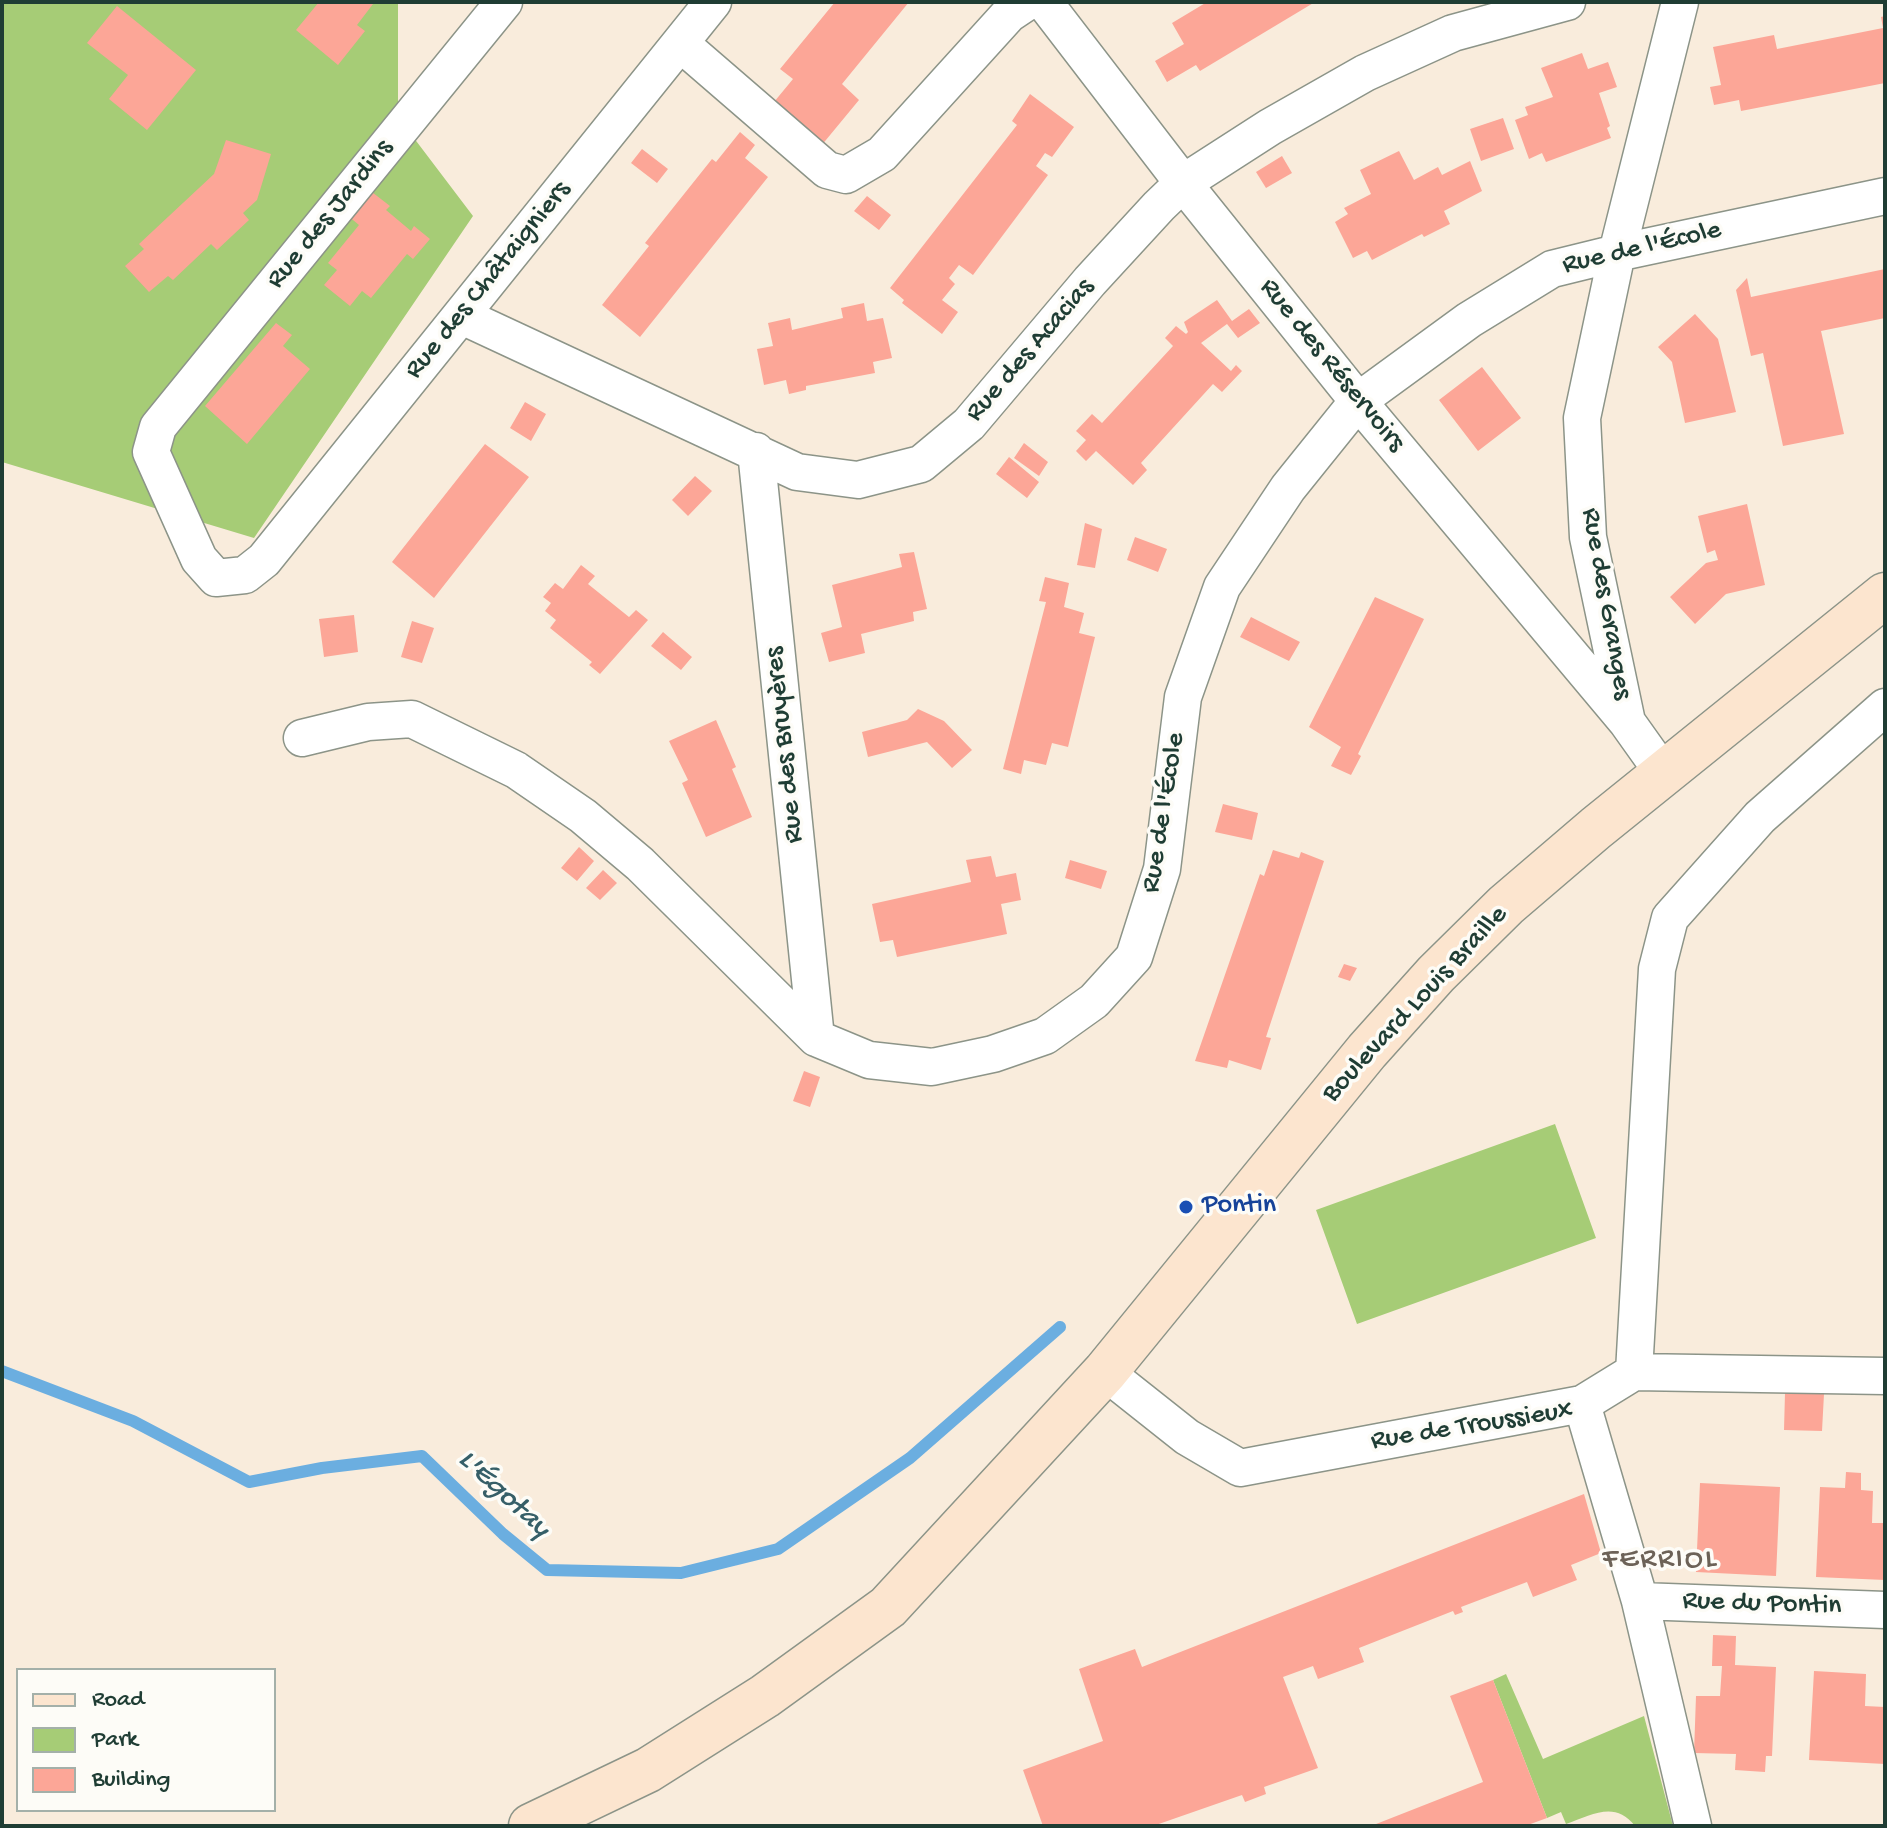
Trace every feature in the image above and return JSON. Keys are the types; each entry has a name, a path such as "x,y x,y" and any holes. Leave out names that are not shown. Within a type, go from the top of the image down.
{"main road":[{"name":"Boulevard Louis Braille","path":"531,1826 648,1770 765,1696 888,1607 1105,1372 1367,1051 1436,974 1506,905 1885,595"}],"street":[{"name":"Rue des Jardins","path":"264,560 245,575 216,578 199,559 151,452 158,427 504,2"},
{"name":"Rue des Châtaigniers","path":"264,560 713,2"},
{"path":"680,43 827,170 846,175 882,154 1009,14 1027,2"},
{"name":"Rue des Réservoirs","path":"1044,2 1183,183 1358,401 1627,722"},
{"name":"Rue des Acacias","path":"462,316 797,472 858,480 921,464 969,424 1090,281 1183,183 1270,127 1365,73 1453,33 1567,2"},
{"name":"Rue des Granges","path":"1664,774 1627,722 1588,537 1582,418 1617,253 1680,2"},
{"name":"Rue de l'École","path":"302,738 368,722 412,719 516,770 583,816 640,864 816,1038 869,1060 932,1067 993,1054 1045,1036 1094,1001 1134,957 1162,869 1183,697 1222,587 1288,488 1358,401 1469,320 1552,269 1885,196"},
{"name":"Rue des Bruyères","path":"756,451 816,1038"},
{"path":"1634,1372 1657,969 1670,918 1760,817 1885,707"},
{"name":"Rue de Troussieux","path":"1105,1372 1187,1437 1240,1468 1582,1404 1640,1601 1693,1826"},
{"path":"1582,1404 1634,1372 1885,1376"},
{"name":"Rue du Pontin","path":"1640,1601 1885,1610"}],"green space":[{"path":"2,2 398,2 398,117 473,216 254,538 2,462"},
{"path":"1555,1124 1596,1238 1357,1324 1316,1210"},
{"path":"1506,1674 1543,1759 1644,1716 1673,1826 1635,1826 1619,1813 1611,1812 1594,1814 1566,1824 1561,1812 1547,1818 1493,1680"}],"building":[{"path":"319,2 373,4 357,25 365,31 338,65 296,30"},
{"path":"835,2 909,2 842,84 859,100 821,146 774,102 793,79 780,69"},
{"path":"1207,2 1315,2 1200,71 1196,65 1167,82 1155,61 1184,44 1172,23"},
{"path":"117,6 196,70 147,130 109,99 128,75 87,43"},
{"path":"1885,16 1885,83 1741,111 1739,100 1714,105 1710,87 1721,85 1713,47 1774,35 1777,49 1883,28 1881,17"},
{"path":"1582,53 1588,69 1608,62 1617,87 1599,93 1611,138 1546,162 1542,153 1529,159 1515,120 1528,115 1525,107 1553,97 1541,68"},
{"path":"1030,94 1074,127 1052,157 1045,153 1036,166 1048,175 973,275 959,265 949,278 955,284 942,300 958,312 942,334 902,303 904,300 890,288 1017,125 1012,121"},
{"path":"1503,118 1514,149 1481,161 1470,129"},
{"path":"740,132 755,145 745,158 768,177 640,337 602,305 649,246 645,243 712,159 716,162"},
{"path":"226,140 271,154 257,200 243,213 249,220 217,250 211,244 173,280 168,276 149,292 125,266 144,249 139,244 214,174"},
{"path":"642,149 668,169 657,183 631,163"},
{"path":"1399,151 1414,180 1438,167 1442,175 1470,161 1482,191 1444,211 1450,224 1424,237 1422,234 1372,260 1367,251 1353,258 1335,222 1348,214 1344,208 1371,194 1360,170"},
{"path":"1282,156 1292,173 1266,188 1256,172"},
{"path":"368,189 390,206 386,210 411,231 414,226 430,239 413,259 407,254 371,298 362,291 350,306 324,285 337,270 328,263 359,225 347,215"},
{"path":"867,196 891,215 879,230 854,211"},
{"path":"1885,269 1885,318 1821,331 1844,434 1783,446 1763,353 1751,356 1736,290 1747,278 1751,297"},
{"path":"1217,300 1232,321 1249,309 1260,323 1238,338 1227,324 1201,343 1231,371 1236,365 1242,371 1222,392 1213,384 1141,463 1147,470 1133,485 1096,451 1086,461 1076,451 1086,440 1076,431 1092,414 1102,423 1173,346 1165,338 1176,326 1186,334 1184,322"},
{"path":"864,303 867,321 883,318 892,358 873,362 875,373 806,386 806,390 789,394 786,380 764,385 757,349 773,346 768,323 790,318 792,330 843,318 841,308"},
{"path":"1695,314 1718,339 1736,412 1685,423 1672,362 1658,347"},
{"path":"276,323 292,335 283,346 310,369 247,444 205,406"},
{"path":"1482,367 1521,418 1478,451 1439,400"},
{"path":"525,402 546,414 531,441 510,428"},
{"path":"1024,443 1048,462 1039,476 1014,458"},
{"path":"485,444 529,477 434,598 392,562"},
{"path":"1009,457 1039,482 1027,498 996,474"},
{"path":"695,476 712,491 688,516 672,500"},
{"path":"1747,504 1765,585 1726,594 1695,624 1670,597 1706,563 1718,560 1715,550 1707,553 1698,516"},
{"path":"1085,523 1102,529 1095,568 1077,565"},
{"path":"1135,537 1167,549 1158,572 1127,560"},
{"path":"914,552 927,609 913,612 914,621 861,634 865,653 829,662 821,633 842,627 832,585 902,567 899,554"},
{"path":"581,565 595,576 588,584 629,617 636,610 648,620 600,674 589,665 592,662 550,628 556,620 545,611 551,603 543,597 555,583 563,589"},
{"path":"1045,577 1069,583 1064,607 1084,613 1079,633 1095,637 1068,747 1052,743 1046,765 1024,760 1021,774 1003,769 1046,602 1039,601"},
{"path":"1375,597 1424,619 1358,754 1361,756 1351,775 1331,766 1341,747 1309,727"},
{"path":"354,615 358,652 324,657 319,619"},
{"path":"1251,617 1300,642 1289,661 1240,637"},
{"path":"412,621 434,628 422,663 401,657"},
{"path":"663,632 692,657 681,670 651,646"},
{"path":"918,709 944,721 972,750 952,768 927,742 868,757 862,732 907,720"},
{"path":"716,720 752,817 706,837 682,783 688,780 669,741"},
{"path":"1223,804 1258,813 1252,840 1215,832"},
{"path":"579,847 594,861 577,881 561,868"},
{"path":"1273,850 1299,858 1301,852 1324,861 1266,1037 1271,1038 1261,1070 1229,1060 1227,1068 1195,1061 1260,874 1264,876"},
{"path":"991,856 996,877 1016,873 1021,900 1001,904 1007,934 897,957 893,940 880,942 872,904 971,882 966,860"},
{"path":"1070,860 1107,871 1101,889 1065,878"},
{"path":"603,870 617,883 600,900 586,888"},
{"path":"1344,964 1357,968 1350,981 1338,977"},
{"path":"804,1071 820,1077 810,1107 793,1101"},
{"path":"1785,1393 1824,1394 1822,1431 1784,1430"},
{"path":"1846,1472 1861,1473 1861,1490 1873,1491 1872,1523 1885,1523 1885,1580 1816,1577 1820,1487 1845,1488"},
{"path":"1700,1483 1780,1487 1776,1576 1696,1572"},
{"path":"1584,1494 1601,1553 1571,1565 1577,1580 1533,1597 1527,1582 1461,1607 1463,1612 1455,1615 1453,1611 1359,1648 1364,1662 1318,1679 1313,1666 1283,1677 1318,1768 1264,1787 1266,1794 1245,1802 1242,1795 1153,1826 1043,1826 1023,1770 1103,1741 1079,1669 1135,1649 1142,1667"},
{"path":"1713,1635 1736,1636 1735,1665 1776,1667 1772,1756 1766,1756 1765,1772 1735,1770 1736,1754 1694,1753 1696,1696 1720,1696 1722,1666 1712,1666"},
{"path":"1814,1671 1866,1674 1865,1706 1885,1707 1885,1764 1809,1760"},
{"path":"1493,1680 1547,1818 1525,1826 1371,1826 1483,1782 1450,1696"}],"waterway":[{"name":"L'Égotay","path":"2,1371 133,1421 249,1482 322,1468 422,1456 503,1534 547,1570 681,1573 778,1549 910,1458 1060,1327"}],"place":[{"name":"Pontin","path":"1186,1207"}],"district":[{"name":"FERRIOL","path":"1660,1561"}]}
